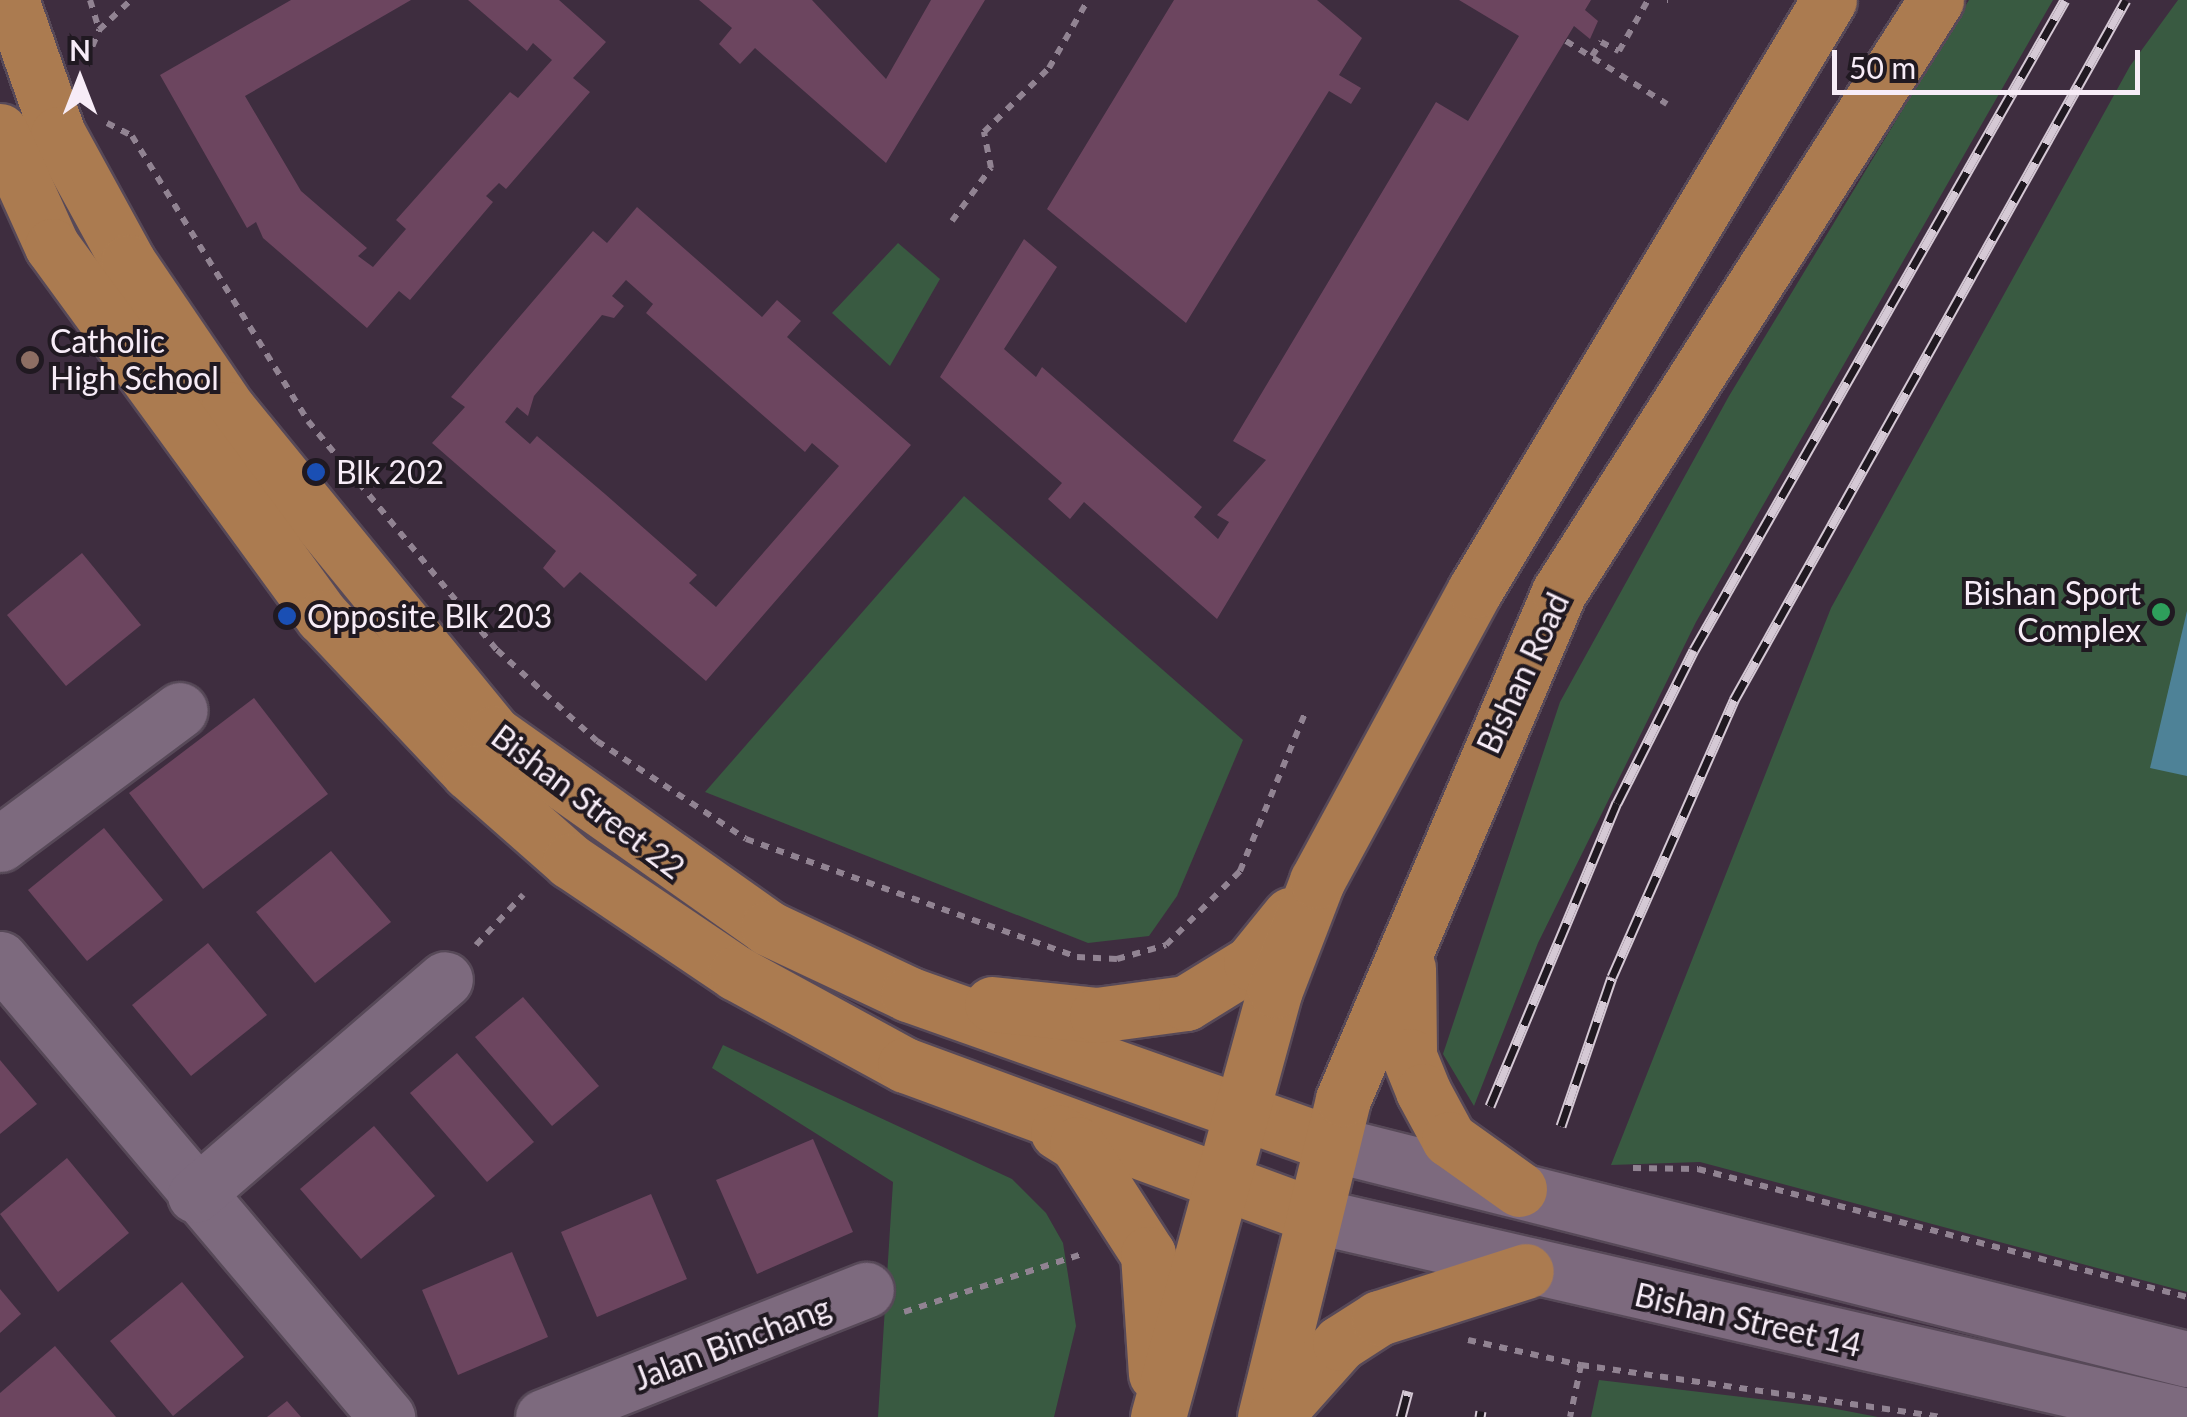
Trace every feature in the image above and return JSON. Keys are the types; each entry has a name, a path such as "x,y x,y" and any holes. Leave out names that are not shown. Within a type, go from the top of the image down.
{"main road":[{"name":"Bishan Street 22","path":"11,0 58,134 128,262 228,408 492,733 768,928 908,994 1329,1143"},
{"path":"1157,1417 1224,1188 1274,990 1317,882 1475,590 1830,0"},
{"name":"Bishan Road","path":"1266,1417 1329,1143 1410,935 1559,592 1936,0"},
{"name":"Bishan Street 22","path":"0,131 52,246 150,392 323,618 468,772 570,861 736,972 905,1065 1047,1124 1224,1188 1312,1215"},
{"path":"908,994 1097,1016 1186,1003 1251,963 1317,882"},
{"path":"1410,935 1409,1056 1423,1091 1449,1138 1519,1189"},
{"path":"1047,1124 1077,1144 1148,1254 1157,1417"},
{"path":"1274,1417 1340,1344 1379,1318 1526,1270"}],"street":[{"path":"0,844 180,710"},
{"path":"0,959 195,1195 388,1417"},
{"path":"195,1195 445,979"},
{"path":"1329,1143 2182,1362"},
{"name":"Bishan Street 14","path":"1312,1215 1526,1270 2187,1416"},
{"name":"Jalan Binchang","path":"543,1417 866,1290"}],"path":[{"path":"88,76 99,30 90,0"},
{"path":"99,30 132,0"},
{"path":"952,222 991,168 984,132 1048,68 1088,0"},
{"path":"1592,56 1601,42 1619,52 1648,0"},
{"path":"1566,40 1667,104"},
{"path":"98,108 132,136 308,421 497,650 597,740 746,838 1077,957 1117,959 1166,945 1240,870 1306,711"},
{"path":"445,979 523,895"},
{"path":"1614,1168 1698,1168 2187,1298"},
{"path":"866,1290 908,1314 1082,1254"},
{"path":"1453,1336 1581,1365 1941,1417"},
{"path":"1570,1417 1581,1365"}],"green space":[{"path":"1969,0 2053,0 1696,622 1538,943 1474,1106 1443,1054 1560,702 1729,396"},
{"path":"2178,0 2187,0 2187,1292 1700,1162 1611,1165 1831,608 2130,66"},
{"path":"898,243 940,279 890,366 832,313"},
{"path":"964,496 1243,740 1177,896 1149,936 1088,943 705,792"},
{"path":"723,1045 1012,1179 1046,1213 1063,1243 1076,1326 1054,1417 878,1417 893,1182 712,1068"},
{"path":"1599,1380 1826,1407 1878,1417 1591,1417"}],"water":[{"path":"2187,611 2187,776 2150,768"}],"building":[{"path":"291,0 411,0 245,96 301,191 367,248 358,256 373,267 406,229 396,220 510,92 518,98 552,60 533,43 527,51 468,0 559,0 606,42 573,78 590,92 506,189 499,183 486,196 493,202 410,300 399,291 367,328 263,238 256,222 247,228 160,75"},
{"path":"699,0 812,0 886,79 931,0 985,0 886,163 755,48 740,64 719,44 732,28"},
{"path":"1174,0 1317,0 1362,38 1339,75 1361,88 1351,104 1329,91 1186,323 1047,209"},
{"path":"1459,0 1591,0 1585,10 1598,21 1590,39 1574,26 1217,619 1084,502 1070,519 1048,499 1062,483 940,377 1024,239 1057,267 1004,349 1036,377 1042,367 1202,507 1194,517 1218,539 1229,522 1217,515 1266,460 1233,441 1436,102 1468,121 1519,36"},
{"path":"637,207 762,317 777,300 801,321 787,337 911,445 706,681 580,572 564,588 543,568 556,551 432,443 465,407 451,397 593,231 607,243","holes":["626,280 653,304 646,313 805,452 812,443 839,466 716,607 689,583 697,575 605,494 537,436 530,444 505,422 517,407 528,416 534,396 602,315 614,318 624,306 612,296"]},
{"path":"82,553 141,625 66,686 7,615"},
{"path":"254,698 328,794 203,889 129,793"},
{"path":"104,828 163,900 87,961 28,890"},
{"path":"331,851 391,922 315,983 256,912"},
{"path":"208,943 267,1015 191,1076 132,1005"},
{"path":"523,997 599,1086 552,1126 475,1037"},
{"path":"457,1053 534,1142 487,1182 410,1093"},
{"path":"0,1060 37,1104 0,1134"},
{"path":"374,1126 435,1196 361,1259 300,1189"},
{"path":"813,1139 853,1232 757,1274 716,1180"},
{"path":"67,1158 129,1233 58,1292 0,1214"},
{"path":"651,1194 687,1279 597,1317 561,1232"},
{"path":"512,1252 548,1337 458,1375 422,1290"},
{"path":"182,1282 244,1357 173,1416 110,1341"},
{"path":"0,1289 21,1314 0,1333"},
{"path":"55,1346 116,1417 0,1417 0,1393"},
{"path":"287,1401 301,1417 267,1417"}],"railway":[{"path":"1490,1106 1617,803 1694,650 2065,0"},
{"path":"1561,1126 1612,977 1734,700 2126,0"},
{"path":"1401,1417 1408,1391"},
{"path":"1480,1417 1481,1411"}],"place":[{"name":"Catholic High School","path":"30,360"},
{"name":"Blk 202","path":"316,472"},
{"name":"Bishan Sport Complex","path":"2161,612"},
{"name":"Opposite Blk 203","path":"287,616"}]}
